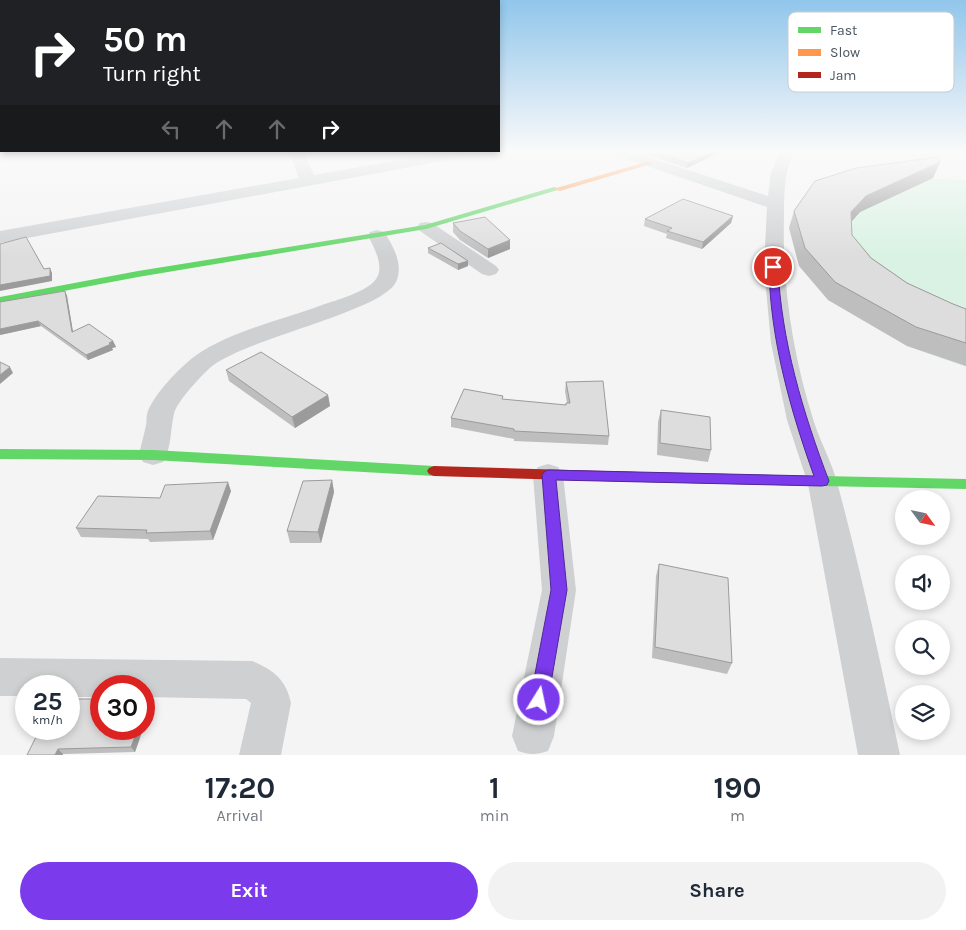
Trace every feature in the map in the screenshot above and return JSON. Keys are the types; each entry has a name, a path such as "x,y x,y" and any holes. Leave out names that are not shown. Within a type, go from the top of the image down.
{"street":[{"path":"0,237 279,186"},
{"path":"0,300 138,274 426,227 568,186"},
{"path":"721,186 776,204"},
{"path":"779,186 773,248 774,286 782,342 801,422 822,481 880,755"},
{"path":"426,227 489,270"},
{"path":"153,454 160,424 160,415 166,402 204,361 237,343 355,301 375,291 386,281 389,264 385,250 377,236"},
{"path":"0,454 153,454 371,468 548,475 966,484"},
{"path":"533,736 559,590 548,475"},
{"path":"0,677 252,680 266,688 270,695 271,703 260,755"}],"green space":[{"path":"857,186 966,186 966,367 907,346 828,300 810,197"}],"building":[{"path":"811,186 887,186 866,196 851,212 852,235 871,258 907,283 966,309 966,343 916,327 835,282 805,248 794,211"},
{"path":"683,199 733,216 703,242 667,231 672,228 645,219"},
{"path":"485,217 510,240 488,249 460,231 453,223"},
{"path":"26,237 44,269 50,268 50,276 0,285 0,244"},
{"path":"441,243 468,261 458,264 428,248"},
{"path":"65,291 72,332 89,324 113,341 109,343 111,344 86,355 38,321 0,329 0,302"},
{"path":"261,352 328,395 292,417 226,370"},
{"path":"0,362 10,367 0,375"},
{"path":"603,381 609,436 514,431 514,429 451,418 464,389 503,396 502,399 566,405 566,403 570,403 566,382"},
{"path":"661,410 710,417 711,450 660,443"},
{"path":"332,480 318,532 287,531 303,481"},
{"path":"228,482 210,531 146,533 147,530 76,528 98,496 160,498 165,485"},
{"path":"659,564 728,578 732,663 655,647"},
{"path":"80,699 90,699 90,740 134,740 131,747 58,749 55,755 27,755 34,740 80,740"}],"traffic: fast":[{"path":"0,300 138,274 426,227 557,189"},
{"path":"0,454 153,455 434,471"},
{"path":"639,477 966,484"}],"traffic: slow":[{"path":"557,189 567,186"}],"traffic: jam":[{"path":"434,471 639,477"}],"route":[{"path":"539,700 559,590 548,475 822,481 801,422 782,342 773,267"}]}
